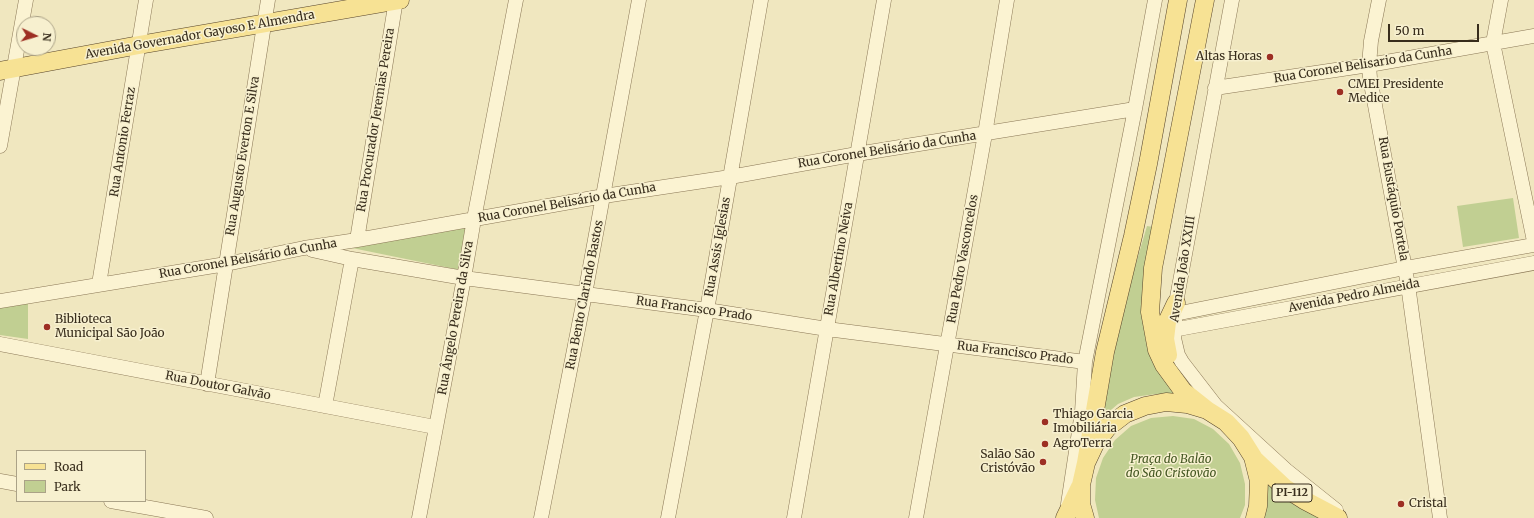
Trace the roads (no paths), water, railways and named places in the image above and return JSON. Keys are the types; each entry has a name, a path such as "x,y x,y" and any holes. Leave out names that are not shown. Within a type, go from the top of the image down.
{"main road":[{"name":"Avenida Governador Gayoso E Almendra","path":"7,70 139,45 397,0"},
{"path":"1085,518 1081,504 1081,485 1105,352 1121,288 1148,164 1178,0"},
{"name":"Avenida João XXIII","path":"1205,0 1153,268 1150,312 1158,350 1164,365 1183,391 1207,410"},
{"path":"1082,412 1110,305 1121,288"},
{"path":"1175,309 1167,322 1165,339 1175,381"},
{"path":"1086,463 1095,444 1108,427 1121,417 1135,410 1155,403 1171,402 1187,404 1207,410 1226,422 1241,438 1252,457 1259,487 1258,506 1255,518"},
{"name":"PI-112","path":"1252,457 1285,488 1338,518"},
{"path":"1065,518 1081,485"}],"street":[{"path":"0,146 7,70 26,0"},
{"name":"Rua Antonio Ferraz","path":"99,284 146,0"},
{"name":"Rua Augusto Everton E Silva","path":"207,384 268,0"},
{"name":"Rua Procurador Jeremias Pereira","path":"357,240 397,0"},
{"name":"Rua Ângelo Pereira da Silva","path":"419,518 516,0"},
{"name":"Rua Bento Clarindo Bastos","path":"541,518 604,196 639,0"},
{"name":"Rua Assis Iglesias","path":"668,518 707,310 761,0"},
{"name":"Rua Albertino Neiva","path":"794,518 884,0"},
{"name":"Rua Pedro Vasconcelos","path":"916,518 948,345 1007,0"},
{"path":"1065,518 1082,412 1085,362 1155,0"},
{"name":"Avenida João XXIII","path":"1232,0 1175,309 1173,330 1175,344 1182,362 1216,406 1286,470 1345,518"},
{"name":"Rua Eustáquio Portela","path":"1379,0 1371,41 1369,65 1370,78 1408,285 1440,518"},
{"path":"1500,0 1493,43 1534,241"},
{"name":"Rua Coronel Belisario da Cunha","path":"1215,88 1369,65 1534,36"},
{"name":"Rua Coronel Belisário da Cunha","path":"0,301 226,264 304,248 604,196 730,177 857,154 1135,109"},
{"name":"Avenida Pedro Almeida","path":"1175,309 1534,245"},
{"name":"Rua Francisco Prado","path":"304,248 352,259 464,278 707,310 827,329 1085,362"},
{"path":"325,406 352,259"},
{"name":"Avenida Pedro Almeida","path":"1173,330 1408,285 1534,263"},
{"name":"Rua Doutor Galvão","path":"0,344 435,427"},
{"path":"0,481 16,484"},
{"path":"117,502 206,518"}],"place":[{"name":"Altas Horas","path":"1270,57"},
{"name":"CMEI Presidente Medice","path":"1340,92"},
{"name":"Biblioteca Municipal São João","path":"47,327"},
{"name":"Thiago Garcia Imobiliária","path":"1045,422"},
{"name":"AgroTerra","path":"1045,444"},
{"name":"Salão São Cristóvão","path":"1043,462"},
{"name":"Cristal","path":"1401,504"}],"park label":[{"name":"Praça do Balão do São Cristovão","path":"1171,467"}]}
